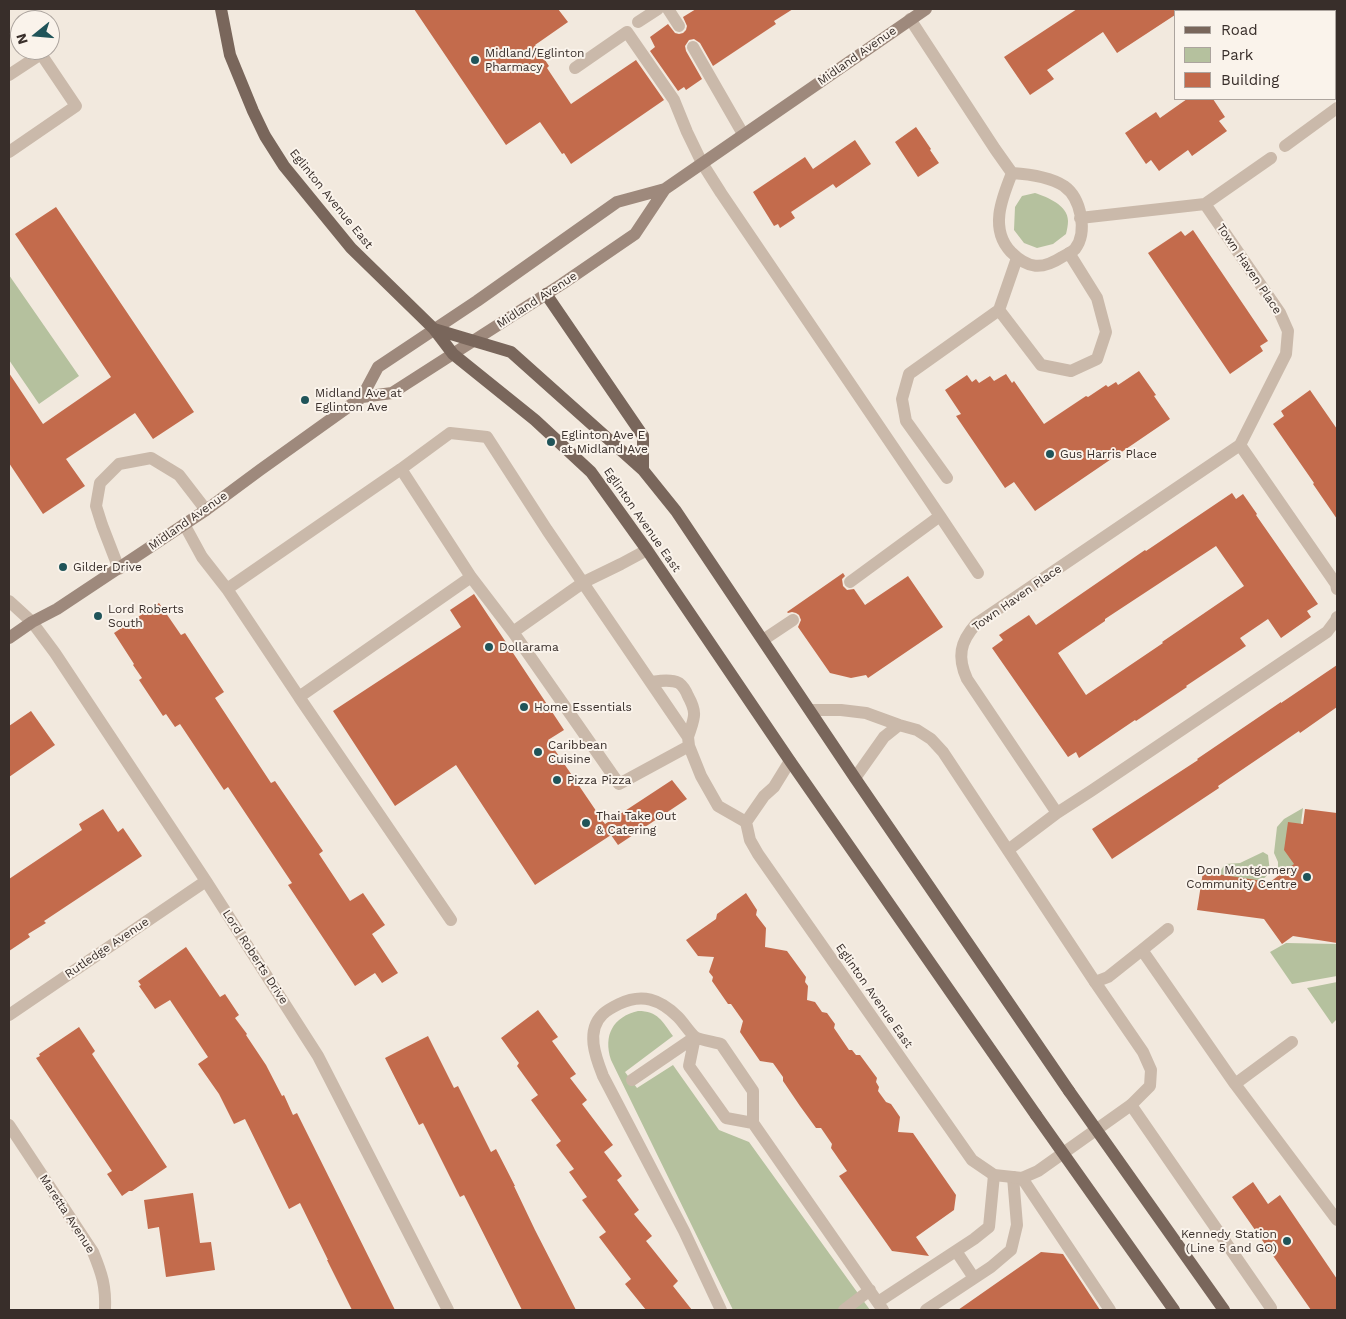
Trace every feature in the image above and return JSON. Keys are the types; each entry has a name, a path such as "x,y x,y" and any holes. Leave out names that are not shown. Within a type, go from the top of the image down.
{"main road":[{"name":"Eglinton Avenue East","path":"221,9 230,55 253,112 265,136 284,166 351,248 434,329 453,354 535,420 592,472 1036,1116 1174,1310"},
{"name":"Midland Avenue","path":"9,638 119,569 206,510 362,397 378,367 477,301 617,202 665,189 926,9"},
{"name":"Midland Avenue","path":"362,397 392,393 635,234 665,189"},
{"path":"546,294 643,436 643,470"},
{"name":"Eglinton Avenue East","path":"434,329 511,352 643,470 676,510 855,778 1070,1091 1224,1310"}],"street":[{"path":"638,22 658,9"},
{"path":"668,9 679,26"},
{"path":"910,19 1012,173"},
{"path":"575,68 627,32 674,100 686,132 702,163 978,573"},
{"path":"693,47 744,134"},
{"path":"9,75 41,54 76,106 9,152"},
{"path":"1285,146 1337,108"},
{"path":"1080,218 1205,204 1271,158"},
{"path":"1012,173 1030,174 1065,187 1079,207 1082,229 1079,239 1075,248 1055,262 1045,266 1024,263 1005,245 1000,232 998,215 1012,173"},
{"name":"Town Haven Place","path":"1057,813 967,679 962,668 961,650 968,633 976,624 1240,445 1286,354 1288,331 1280,312 1205,204"},
{"path":"1000,310 1041,365 1071,371 1097,359 1106,332 1104,324 1097,298 1069,253"},
{"path":"947,478 906,421 902,399 909,374 1000,310 1017,258"},
{"path":"227,589 401,470 450,433 487,437 547,530 651,682 688,741 701,776 718,806 746,822 764,796 774,787 790,761"},
{"path":"1240,445 1336,584 1337,589"},
{"path":"119,569 96,506 100,483 119,464 151,458 179,475 206,510"},
{"path":"401,470 471,577 513,632 619,784 688,741 694,718 694,706 685,690 679,683 669,681 651,682"},
{"path":"850,582 940,516"},
{"path":"184,524 202,557 227,589 450,920"},
{"path":"513,632 584,582 646,550"},
{"path":"299,697 471,577"},
{"path":"9,601 32,622"},
{"path":"1008,850 1057,813 1327,632 1337,616"},
{"path":"763,640 793,620"},
{"name":"Lord Roberts Drive","path":"32,622 55,653 206,881 318,1056 448,1310"},
{"path":"810,710 841,710 866,713 899,726 917,730 931,739 943,752 1143,1052 1151,1070 1150,1086 1131,1105 1038,1171 1018,1178"},
{"path":"855,778 884,737 899,726"},
{"name":"Eglinton Avenue East","path":"746,822 750,840 758,854 972,1160 994,1175 1018,1178"},
{"name":"Rutledge Avenue","path":"9,1015 206,881"},
{"path":"1095,982 1108,977 1168,929"},
{"path":"1142,950 1235,1084 1337,1220"},
{"path":"721,1310 684,1232 603,1076 595,1056 593,1042 596,1026 602,1015 618,1005 636,998 650,1000 665,1006 695,1037 721,1044 753,1092 753,1123 881,1306 989,1227 994,1175"},
{"path":"632,1080 695,1037"},
{"path":"695,1037 689,1066 726,1118 753,1123"},
{"path":"1235,1084 1292,1042"},
{"path":"1131,1105 1271,1308"},
{"name":"Maretta Avenue","path":"9,1125 93,1252 102,1273 106,1294 105,1310"},
{"path":"930,1309 992,1267 1011,1250 1017,1224 1018,1178"},
{"path":"1018,1178 1110,1310"},
{"path":"956,1251 974,1278"},
{"path":"844,1310 870,1290"}],"green space":[{"path":"1035,193 1051,199 1061,206 1065,210 1068,221 1066,234 1053,244 1037,248 1024,243 1014,230 1015,207 1022,196"},
{"path":"9,275 79,376 39,404 9,360"},
{"path":"1303,808 1294,876 1278,874 1278,862 1274,853 1277,827 1284,819"},
{"path":"1263,852 1268,855 1270,872 1258,885 1216,878 1225,864 1240,863"},
{"path":"1286,943 1337,944 1337,976 1292,984 1270,952"},
{"path":"1337,982 1337,1019 1332,1024 1307,988"},
{"path":"638,1011 645,1011 655,1015 673,1036 625,1072 637,1088 673,1065 719,1130 749,1142 870,1310 733,1310 611,1060 608,1043 612,1028 622,1018"}],"building":[{"path":"414,9 558,9 568,22 535,45 549,66 547,68 571,104 636,60 664,100 571,164 540,122 506,145"},
{"path":"696,9 793,9 774,21 776,24 713,66 700,43 694,39 689,40 685,46 686,51 702,79 686,90 684,87 678,91 650,51 655,47 650,37 668,24 675,33 683,33 687,26 683,17"},
{"path":"1077,9 1184,9 1174,10 1174,16 1117,53 1103,32 1047,70 1054,79 1030,95 1004,57"},
{"path":"1186,100 1214,100 1225,117 1219,121 1227,131 1192,156 1188,150 1159,171 1151,160 1146,164 1125,133 1156,112 1160,118"},
{"path":"916,127 939,163 918,177 895,142"},
{"path":"855,140 871,164 836,188 833,184 791,212 795,218 780,228 778,224 774,226 753,192 805,157 813,169"},
{"path":"56,207 194,412 153,439 135,413 66,459 85,486 43,514 9,463 9,373 43,424 111,377 15,234"},
{"path":"1193,230 1268,341 1260,346 1263,351 1230,374 1148,253 1181,231 1185,236"},
{"name":"Gus Harris Place","path":"1139,371 1170,419 1035,511 1014,482 1005,488 956,416 961,414 945,390 967,375 972,382 976,379 979,383 990,376 994,381 1006,374 1012,383 1014,381 1044,424 1086,396 1088,397 1106,385 1108,387 1116,382 1118,385"},
{"path":"1310,390 1337,429 1337,519 1273,424 1284,416 1281,411"},
{"path":"1232,493 1236,499 1243,494 1318,604 1307,611 1311,617 1281,638 1268,619 1240,638 1246,646 1187,687 1079,758 1076,752 1068,757 992,648 1003,640 999,635 1029,615 1036,625","holes":["1216,546 1244,586 1086,695 1058,653 1105,621 1105,619"]},
{"path":"843,573 845,576 842,579 843,586 847,590 854,589 865,605 908,576 943,627 868,678 866,675 851,678 830,673 798,627 801,620 799,615 787,612"},
{"path":"474,594 564,730 548,740 605,824 672,780 687,799 618,845 611,835 535,885 456,765 395,806 333,711 461,627 450,610"},
{"path":"159,603 181,635 185,633 224,692 215,698 271,783 275,781 323,851 319,854 350,901 363,893 385,925 372,934 398,973 382,983 375,973 355,986 288,885 292,883 228,787 224,790 180,724 175,727 166,714 163,716 139,680 142,678 114,633"},
{"path":"1337,665 1337,707 1112,859 1092,829 1198,760"},
{"path":"31,711 55,745 9,777 9,726"},
{"path":"103,809 118,832 123,828 142,856 44,921 46,923 28,934 30,937 9,951 9,879 82,830 79,824"},
{"name":"Don Montgomery Community Centre","path":"1305,809 1337,813 1337,943 1293,936 1282,944 1264,919 1197,910 1203,872 1270,882 1294,864 1284,850 1288,822 1303,824"},
{"path":"746,893 757,910 756,915 766,928 765,947 787,951 806,977 805,982 808,986 807,1000 815,1002 822,1012 827,1013 835,1024 834,1028 849,1050 852,1050 856,1055 860,1055 877,1078 878,1091 886,1102 891,1104 900,1117 898,1132 913,1133 956,1195 954,1210 916,1237 929,1256 892,1251 839,1176 847,1171 831,1148 832,1144 821,1128 816,1128 783,1081 783,1077 773,1063 760,1061 740,1032 743,1021 712,981 713,977 709,972 714,957 698,956 686,940 716,919 717,914"},
{"path":"186,947 220,997 225,994 239,1015 235,1018 266,1065 282,1096 284,1095 293,1115 297,1113 395,1310 352,1310 300,1203 289,1209 245,1119 234,1124 219,1094 198,1064 208,1057 170,1000 155,1009 139,986 141,985 138,981"},
{"path":"538,1010 558,1037 552,1041 576,1074 570,1078 587,1100 582,1104 613,1145 604,1152 622,1176 617,1180 639,1210 634,1214 652,1236 646,1241 678,1281 673,1286 692,1310 646,1310 625,1284 631,1279 599,1237 606,1232 582,1200 587,1197 569,1172 574,1169 556,1145 561,1141 531,1100 538,1095 517,1066 519,1063 501,1038"},
{"path":"79,1027 95,1051 92,1054 167,1167 122,1196 107,1174 112,1171 36,1058"},
{"path":"428,1036 454,1088 458,1086 491,1152 496,1149 576,1310 522,1310 464,1195 460,1197 423,1123 419,1125 385,1058"},
{"name":"Kennedy Station (Line 5 and GO)","path":"1253,1182 1268,1204 1280,1195 1337,1279 1337,1310 1311,1310 1232,1197"},
{"path":"193,1193 200,1243 211,1242 215,1270 166,1277 159,1227 148,1229 144,1200"},
{"path":"1041,1252 1063,1254 1100,1310 958,1310"}],"place":[{"name":"Midland/Eglinton Pharmacy","path":"475,60"},
{"name":"Midland Ave at Eglinton Ave","path":"305,400"},
{"name":"Eglinton Ave E at Midland Ave","path":"551,442"},
{"name":"Gus Harris Place","path":"1050,454"},
{"name":"Gilder Drive","path":"63,567"},
{"name":"Lord Roberts South","path":"98,616"},
{"name":"Dollarama","path":"489,647"},
{"name":"Home Essentials","path":"524,707"},
{"name":"Caribbean Cuisine","path":"538,752"},
{"name":"Pizza Pizza","path":"557,780"},
{"name":"Thai Take Out & Catering","path":"586,823"},
{"name":"Don Montgomery Community Centre","path":"1307,877"},
{"name":"Kennedy Station (Line 5 and GO)","path":"1287,1241"}]}
